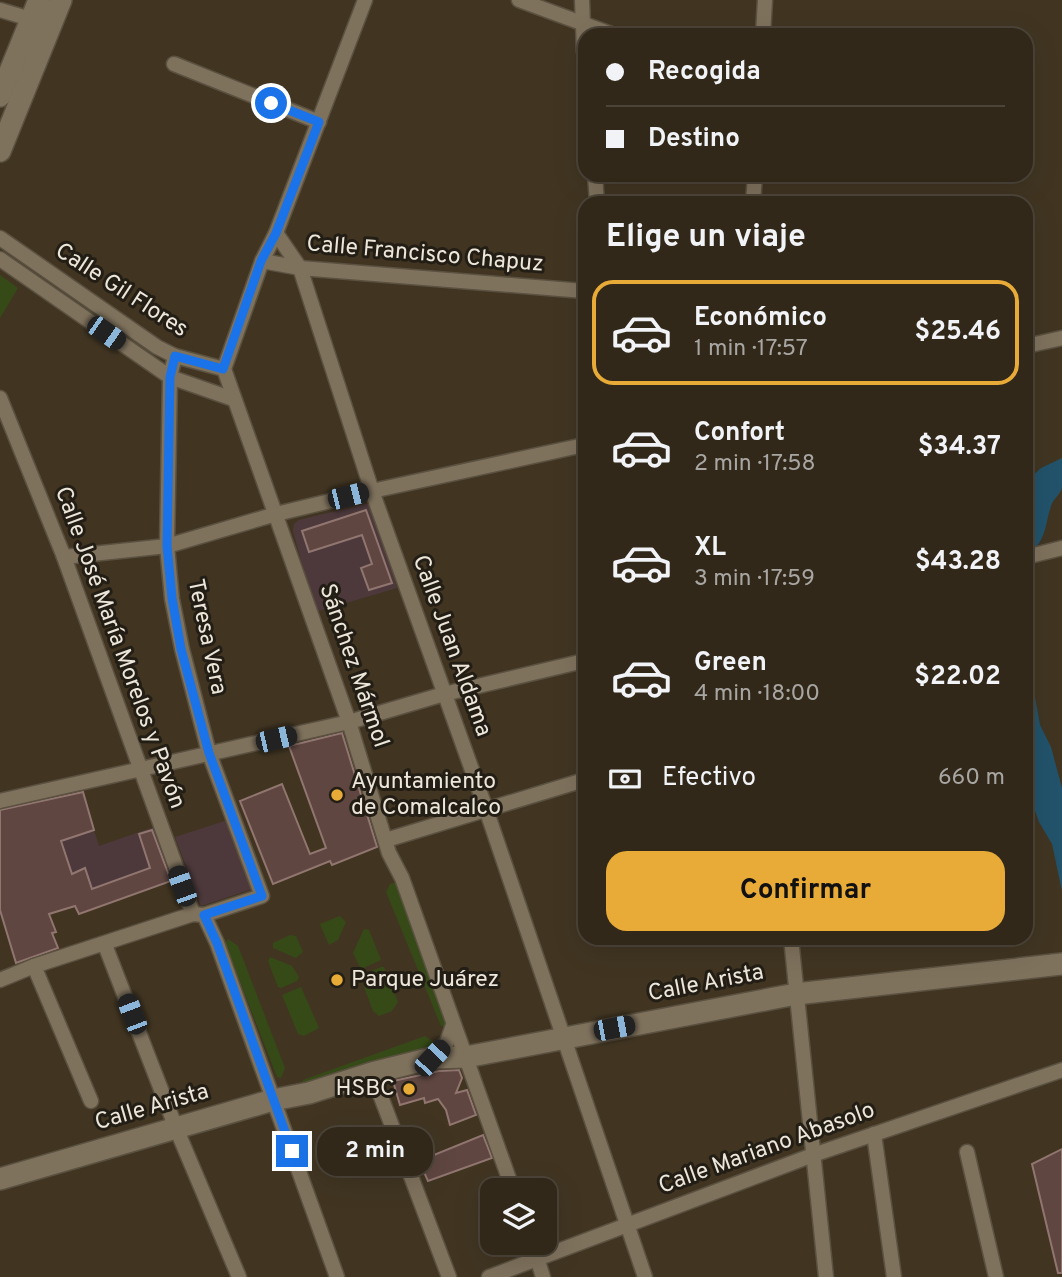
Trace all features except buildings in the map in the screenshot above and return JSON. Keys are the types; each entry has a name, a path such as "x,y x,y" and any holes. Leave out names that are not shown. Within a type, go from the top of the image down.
{"street":[{"path":"0,96 41,15 61,0"},
{"path":"223,369 261,261 276,233 365,0"},
{"path":"519,0 595,28"},
{"path":"582,0 582,28"},
{"path":"763,28 765,0"},
{"path":"0,10 41,15"},
{"path":"0,151 5,124 41,15"},
{"path":"174,64 319,122"},
{"name":"Calle Juan Aldama","path":"276,233 300,268 372,491 486,809 645,1277"},
{"name":"Calle Gil Flores","path":"0,238 157,347 175,356 223,369"},
{"path":"0,259 170,377 233,399"},
{"name":"Calle Francisco Chapuz","path":"261,261 300,268 578,291"},
{"path":"1033,344 1062,338"},
{"name":"Teresa Vera","path":"175,356 170,377 167,546 172,598 181,649 209,753 262,894 261,897 198,914"},
{"name":"Sánchez Mármol","path":"223,369 348,722 389,853 402,877 509,1178"},
{"name":"Calle José María Morelos y Pavón","path":"0,398 64,557 139,769 198,914 217,943 337,1277"},
{"path":"64,557 167,546 276,514 578,446"},
{"path":"1033,555 1062,548"},
{"path":"0,801 348,722 444,694 578,662"},
{"path":"386,840 578,782"},
{"path":"0,980 33,966 198,914"},
{"path":"105,945 176,1128 239,1277"},
{"path":"792,945 826,1277"},
{"name":"Calle Arista","path":"0,1179 273,1100 309,1093 432,1058 466,1057 796,993 1062,964"},
{"path":"33,966 91,1101"},
{"path":"432,1058 447,1042 453,1025"},
{"name":"Calle Mariano Abasolo","path":"489,1277 813,1155 1062,1070"},
{"path":"372,1073 449,1277"},
{"path":"874,1134 894,1277"},
{"path":"967,1152 996,1277"},
{"path":"536,1255 543,1277"}],"shaded area":[{"path":"373,504 397,588 315,612 293,531 294,524 299,520"},
{"path":"81,791 99,846 157,826 176,879 79,914 57,861 0,877 0,810"},
{"path":"228,820 252,889 201,906 175,837"}],"green space":[{"path":"0,275 18,288 0,318"},
{"path":"397,882 448,1023 447,1027 441,1026 386,892 390,884"},
{"path":"340,916 346,922 338,940 329,945 320,924"},
{"path":"364,929 369,930 381,960 361,969 353,953"},
{"path":"290,935 296,936 303,952 296,958 273,948 273,943"},
{"path":"228,939 238,946 285,1068 281,1078 277,1077 225,943"},
{"path":"270,957 292,966 299,977 297,981 278,987 268,961"},
{"path":"384,967 398,1002 392,1011 379,1016 373,1011 360,976"},
{"path":"301,987 319,1028 304,1036 298,1034 282,995"},
{"path":"425,1036 435,1043 435,1049 301,1086 303,1080"}],"water":[{"path":"1062,458 1062,487 1052,503 1041,540 1033,550 1033,475 1041,468"},
{"path":"1033,686 1040,725 1051,747 1062,788 1062,891 1052,844 1033,805"}],"place":[{"name":"Ayuntamiento de Comalcalco","path":"337,795"},
{"name":"Parque Juárez","path":"337,980"},
{"name":"HSBC","path":"409,1089"}],"route":[{"path":"271,103 319,122 276,233 261,261 223,369 175,356 170,377 167,546 181,649 209,753 262,896 204,915 217,943 292,1151"}]}
